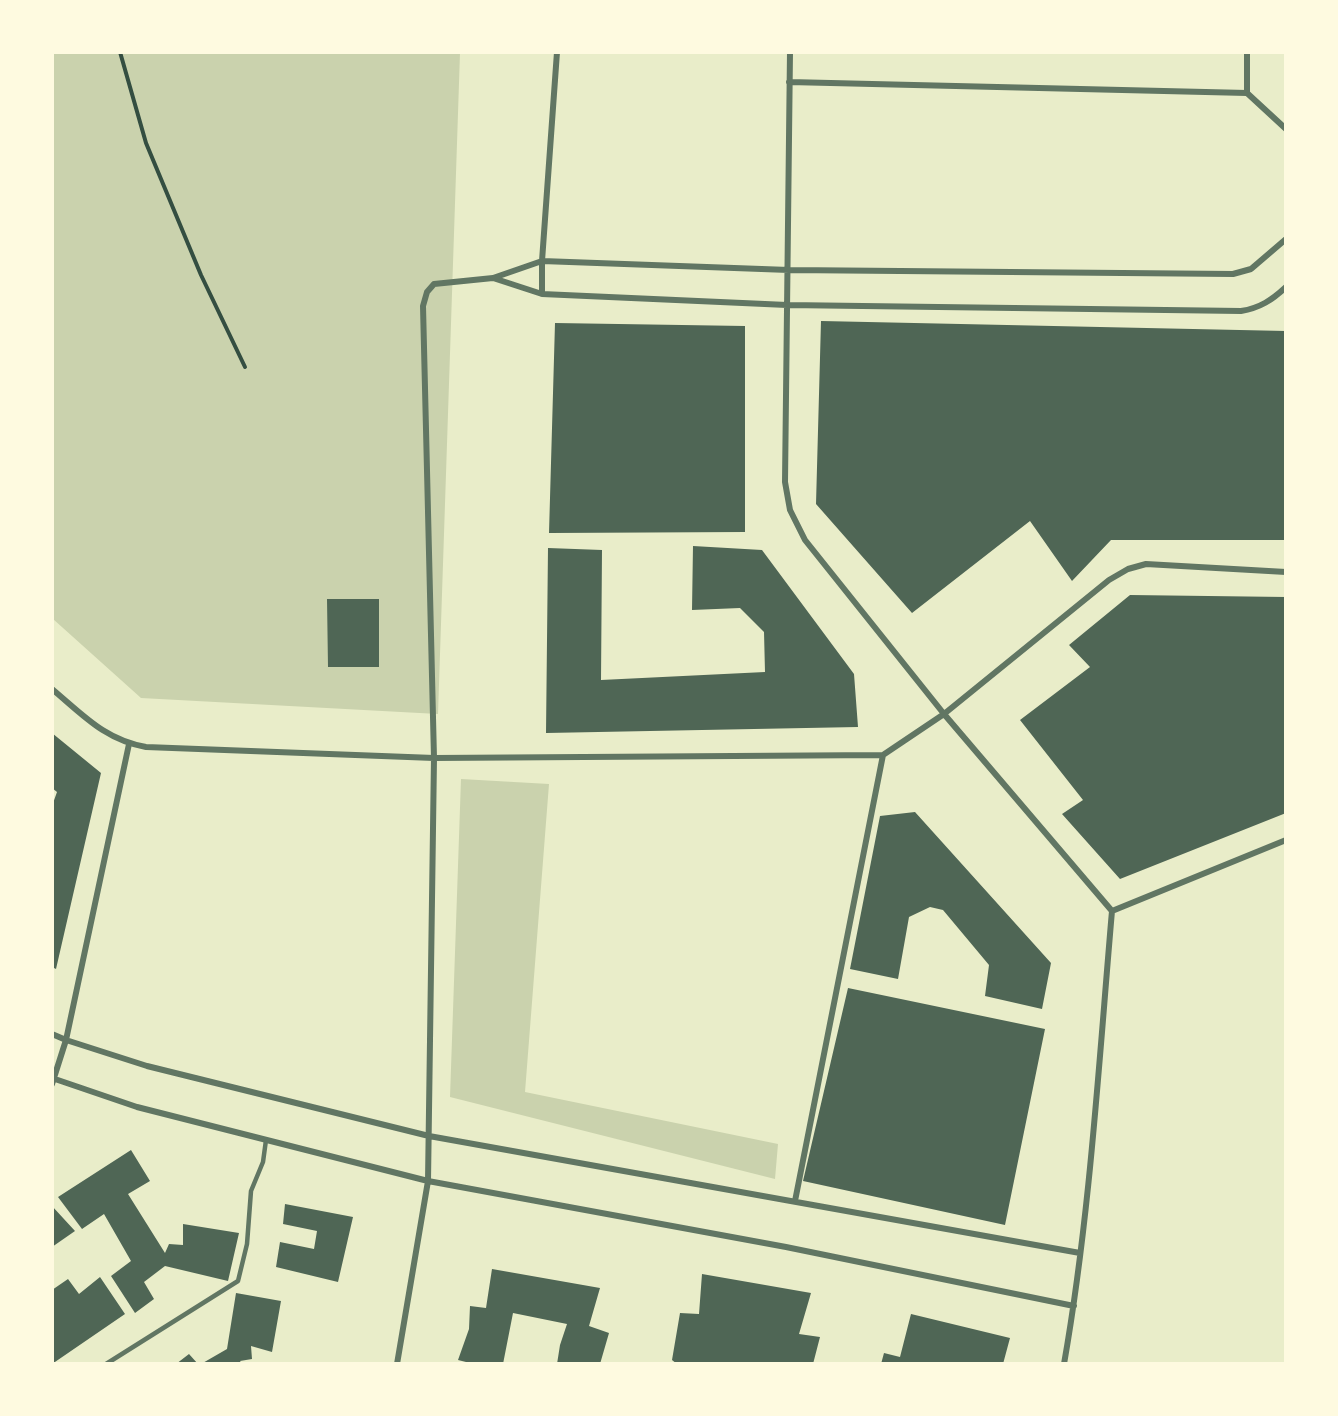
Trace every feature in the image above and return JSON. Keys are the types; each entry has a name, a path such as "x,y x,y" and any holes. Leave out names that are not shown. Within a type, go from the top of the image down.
{"street":[{"path":"542,294 542,261 557,52"},
{"path":"790,52 785,482 790,510 806,540 944,714 1112,911 1080,1253 1064,1364"},
{"path":"1247,52 1247,93"},
{"path":"789,82 1247,93 1286,129"},
{"path":"398,1364 428,1181 434,758 423,306 427,292 434,284 493,278 542,261 789,270 1240,274 1251,269 1286,239"},
{"path":"493,278 542,294 787,305 1241,311 1259,307 1271,300 1286,286"},
{"path":"52,689 100,730 129,744 146,747 434,758 883,754 944,714 1109,580 1128,569 1146,564 1286,572"},
{"path":"129,744 66,1040 53,1080 137,1107 428,1181 786,1247 1074,1306"},
{"path":"795,1201 883,754"},
{"path":"1112,911 1286,840"},
{"path":"52,1034 147,1066 429,1136 1080,1253"}],"lane":[{"path":"106,1364 238,1281 247,1244 251,1191 263,1162 266,1140"}],"path":[{"path":"120,52 146,143 201,275 245,367"}],"green space":[{"path":"53,53 460,53 438,714 141,698 53,619"},
{"path":"461,779 549,784 525,1092 778,1144 775,1179 450,1097"}],"building":[{"path":"821,321 1286,331 1286,540 1111,540 1072,581 1030,521 912,613 816,504"},
{"path":"555,323 745,326 745,532 549,533"},
{"path":"693,546 762,550 854,674 858,727 546,733 548,548 602,550 601,680 765,672 764,632 740,608 692,610"},
{"path":"1130,595 1286,597 1286,813 1120,879 1062,814 1083,800 1020,720 1090,667 1069,645"},
{"path":"327,599 379,599 379,667 328,667"},
{"path":"52,733 101,773 56,969 52,967 52,806 57,792 52,788"},
{"path":"915,812 1051,963 1042,1009 985,996 989,965 943,910 930,907 909,917 898,979 850,969 880,816"},
{"path":"848,988 1045,1029 1005,1225 803,1181"},
{"path":"131,1150 150,1181 128,1194 165,1253 169,1244 183,1245 183,1224 239,1233 228,1281 165,1266 144,1282 154,1299 135,1313 111,1276 131,1261 104,1214 82,1229 58,1197"},
{"path":"285,1204 353,1217 338,1282 276,1267 280,1242 314,1249 317,1231 283,1224"},
{"path":"52,1206 75,1231 52,1247"},
{"path":"492,1269 600,1288 589,1326 609,1333 600,1364 557,1364 567,1324 513,1313 503,1364 474,1364 458,1360 469,1329 470,1306 486,1308"},
{"path":"702,1274 811,1293 799,1334 820,1337 813,1364 677,1364 672,1360 680,1313 699,1314"},
{"path":"100,1277 125,1314 52,1364 52,1290 68,1279 79,1294"},
{"path":"236,1293 281,1301 272,1352 251,1346 252,1359 240,1361 242,1364 201,1364 227,1349"},
{"path":"911,1314 1010,1338 1003,1364 881,1364 884,1353 900,1357"},
{"path":"189,1354 198,1364 176,1364"}]}
